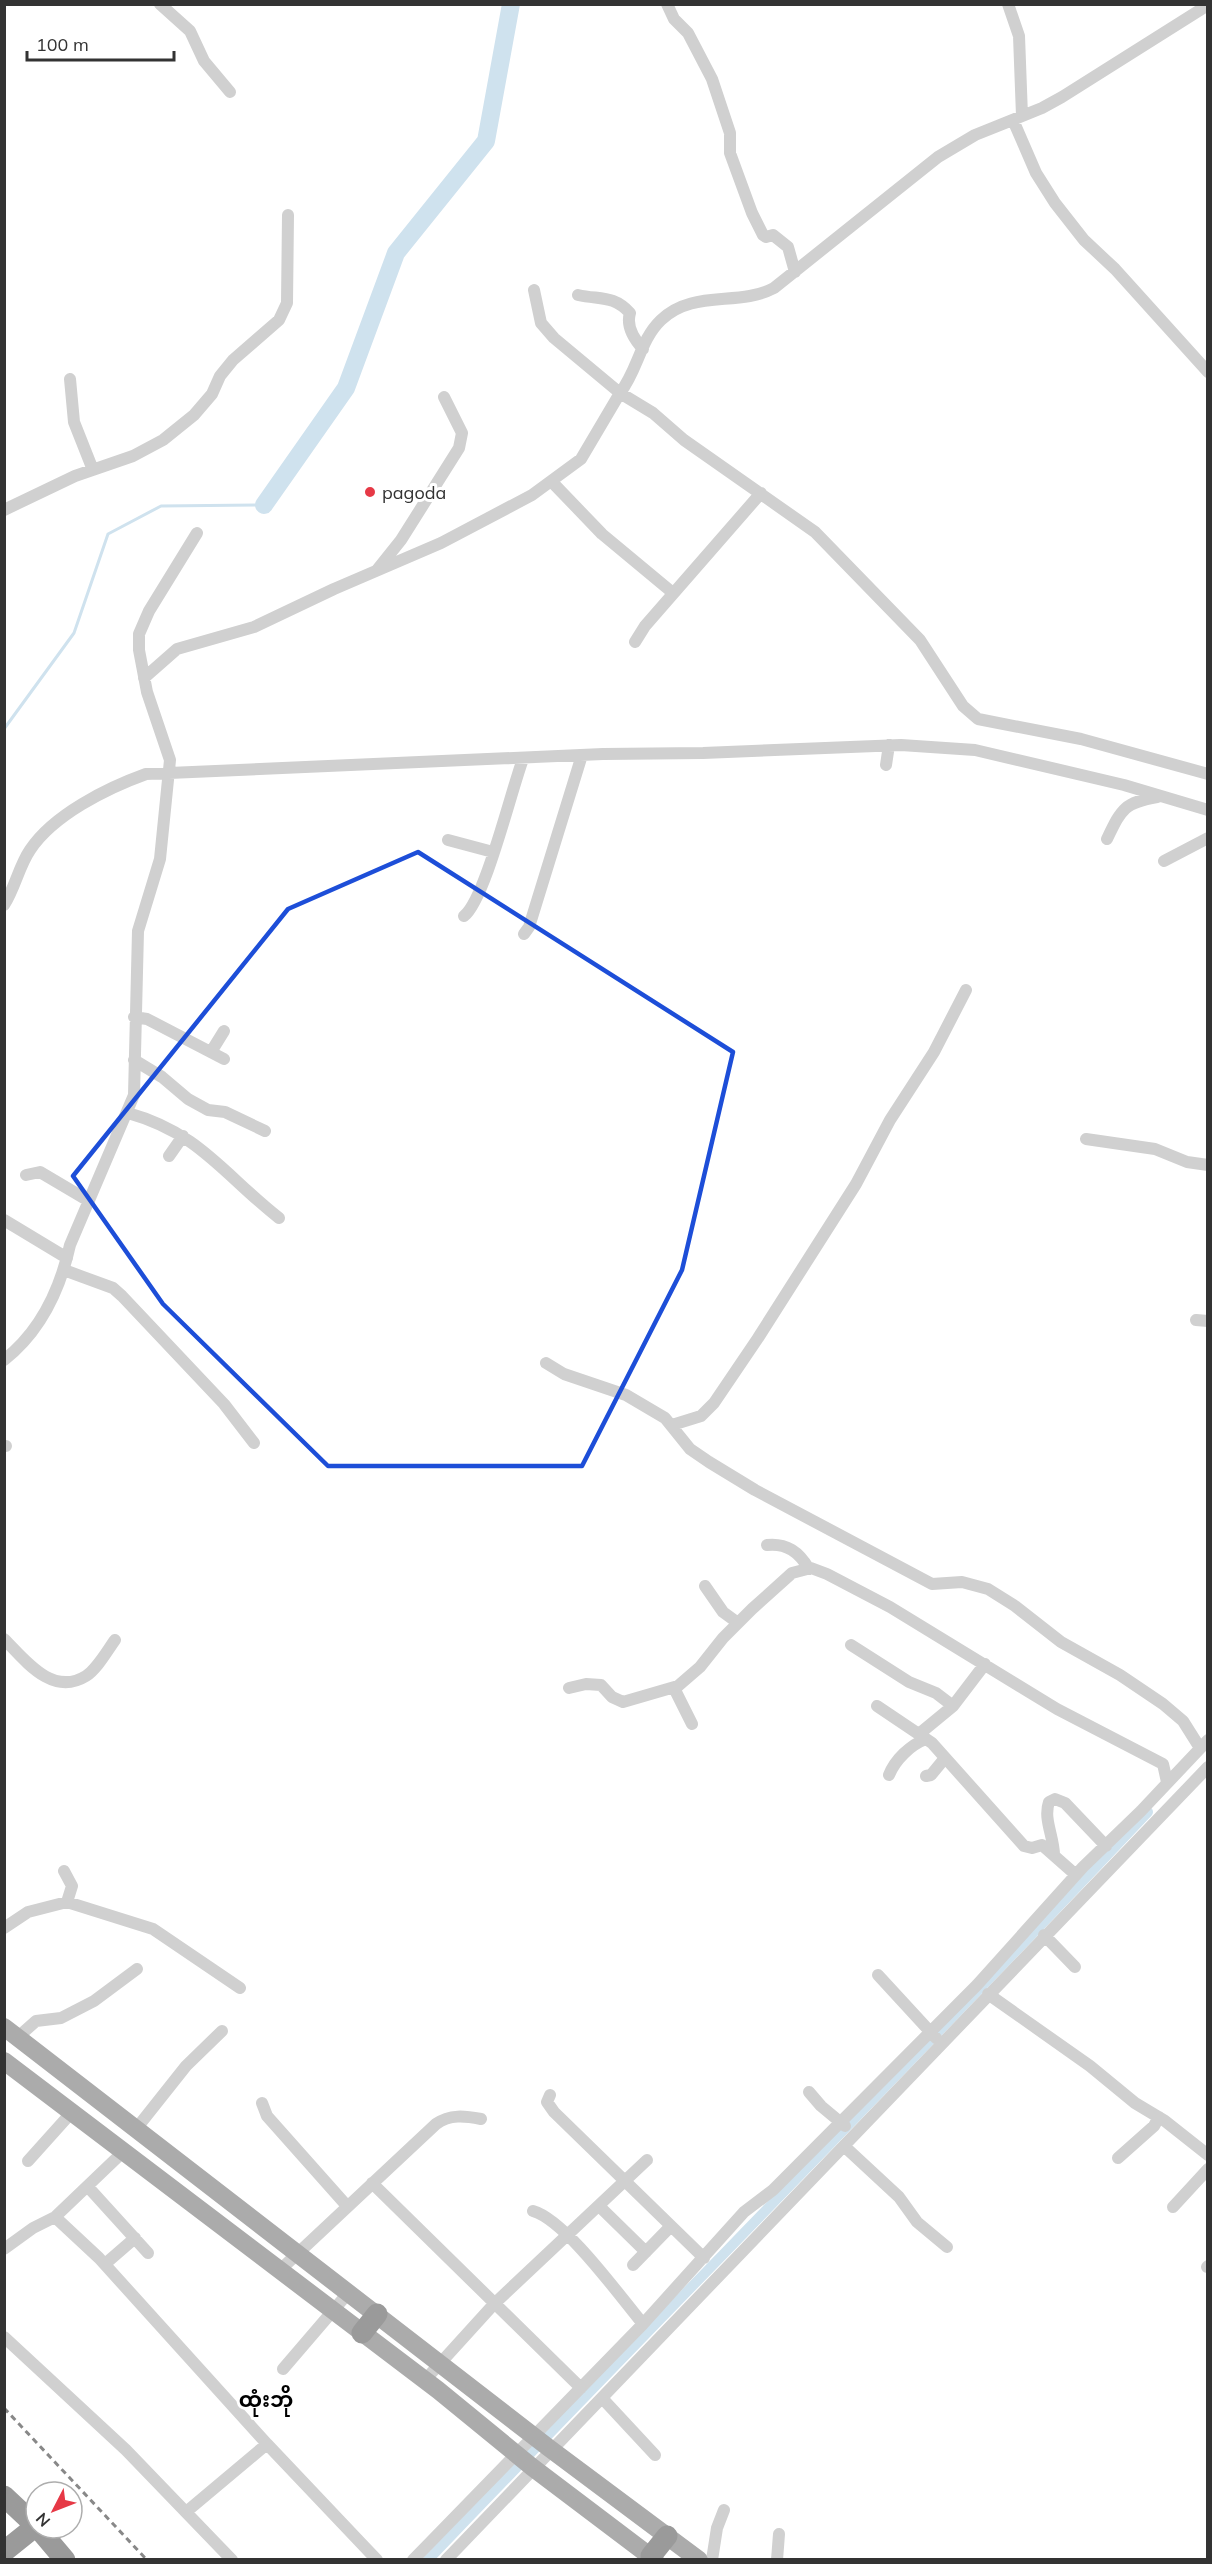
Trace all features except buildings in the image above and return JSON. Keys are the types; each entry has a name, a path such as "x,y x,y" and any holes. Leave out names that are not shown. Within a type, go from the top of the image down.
{"highway":[{"path":"362,2333 377,2314"},
{"path":"4,2496 24,2514"},
{"path":"653,2558 667,2536"},
{"path":"7,2553 24,2538"},
{"path":"49,2540 65,2559"}],"main road":[{"path":"11,2032 543,2444 699,2559"},
{"path":"4,2061 425,2380 526,2462 653,2558"}],"street":[{"path":"667,4 674,19 693,41 712,79 730,133 730,153 752,213 763,235 766,237 773,235 788,247 795,272"},
{"path":"1008,4 1019,36 1018,118 1036,173 1055,203 1084,240 1115,269 1208,372"},
{"path":"164,5 190,31 204,61 230,92"},
{"path":"144,678 177,649 254,627 486,521 552,482 581,459 635,369 648,336 661,320 689,303 762,294 795,272 938,157 975,135 1062,97 1208,5"},
{"path":"4,510 93,470 133,456 163,440 194,415 212,394 220,376 233,360 279,320 287,303 288,214"},
{"path":"534,290 541,323 554,338 620,393 653,413 684,440 815,532 920,640 963,706 978,719 1081,739 1208,774"},
{"path":"578,295 594,299 612,298 621,303 630,313 627,322 634,339 643,349"},
{"path":"70,380 74,422 93,470"},
{"path":"376,571 401,540 459,448 462,433 444,397"},
{"path":"552,482 602,534 673,593"},
{"path":"634,642 673,593 761,493"},
{"path":"4,1360 34,1333 66,1264 89,1201 134,1095 134,1017 138,931 160,859 163,807 170,775 170,760 144,678 139,650 143,624 196,533"},
{"path":"4,905 28,851 48,826 129,780 146,774 170,775 582,755 889,746 975,750 1162,796 1208,810"},
{"path":"886,765 889,746"},
{"path":"524,934 529,927 582,755"},
{"path":"464,916 476,900 523,759"},
{"path":"1107,839 1116,819 1132,802 1162,796"},
{"path":"1164,861 1208,838"},
{"path":"448,840 493,852"},
{"path":"672,1425 690,1422 707,1410 758,1338 847,1200 890,1120 934,1052 966,990"},
{"path":"134,1017 147,1019 224,1059"},
{"path":"211,1052 224,1031"},
{"path":"134,1060 162,1077 188,1099 208,1110 225,1112 265,1131"},
{"path":"128,1113 153,1120 183,1136 211,1155 239,1185 279,1218"},
{"path":"169,1156 183,1136"},
{"path":"1086,1139 1155,1149 1187,1162 1208,1165"},
{"path":"26,1175 40,1172 89,1201"},
{"path":"4,1220 66,1264 113,1288 122,1296 224,1404 254,1443"},
{"path":"446,2559 543,2444 602,2398 844,2146 848,2129 936,2037 988,1994 1044,1935 1142,1822 1167,1782 1204,1744 1163,1704 1120,1675 1061,1642 1015,1606 988,1589 962,1582 932,1584 897,1568 709,1462 690,1449 665,1418 626,1395 564,1374 546,1363"},
{"path":"767,1545 788,1547 801,1556 809,1569"},
{"path":"570,1688 586,1684 602,1685 612,1697 623,1702 674,1688 700,1666 738,1623 792,1574 809,1569 827,1574 890,1607 1058,1709 1163,1764 1167,1782"},
{"path":"705,1586 723,1611 738,1623"},
{"path":"4,1638 31,1667 46,1678 60,1682 87,1676 115,1640"},
{"path":"851,1645 909,1682 936,1693 953,1706"},
{"path":"889,1775 898,1758 918,1742 953,1706 986,1664"},
{"path":"674,1688 692,1724"},
{"path":"877,1706 923,1737 1024,1846 1032,1848 1042,1845 1076,1875"},
{"path":"930,1777 947,1761"},
{"path":"413,2559 526,2462 543,2444 581,2388 643,2324 744,2212 848,2129 936,2037 977,1985 1076,1875 1106,1846 1142,1822 1208,1767"},
{"path":"1054,1855 1047,1809 1049,1802 1054,1799 1065,1803 1106,1846"},
{"path":"64,1871 72,1886 67,1902"},
{"path":"4,1928 28,1912 67,1902 153,1929 240,1988"},
{"path":"1044,1935 1076,1967"},
{"path":"11,2032 36,2021 61,2018 94,2001 137,1969"},
{"path":"878,1975 936,2037"},
{"path":"988,1994 1090,2066 1134,2103 1159,2117 1208,2155"},
{"path":"136,2129 186,2066 222,2031"},
{"path":"809,2092 821,2106 848,2129"},
{"path":"550,2096 547,2102 549,2106 704,2258"},
{"path":"261,2103 267,2116 347,2206"},
{"path":"28,2161 72,2112"},
{"path":"280,2270 442,2120 465,2116 481,2119"},
{"path":"1118,2158 1154,2126 1159,2117"},
{"path":"844,2146 899,2197 917,2222 947,2247"},
{"path":"4,2249 33,2228 55,2217 89,2188 123,2152"},
{"path":"425,2380 494,2304 647,2160"},
{"path":"1173,2206 1208,2169"},
{"path":"372,2183 581,2388"},
{"path":"89,2188 148,2253"},
{"path":"599,2206 646,2252"},
{"path":"532,2211 549,2218 643,2324"},
{"path":"55,2217 105,2265 267,2444 377,2559"},
{"path":"633,2265 670,2226"},
{"path":"105,2265 135,2238"},
{"path":"283,2369 349,2292"},
{"path":"4,2337 126,2450 232,2559"},
{"path":"602,2398 655,2455"},
{"path":"186,2512 267,2444"},
{"path":"711,2559 717,2528 724,2510"},
{"path":"777,2559 779,2534"}],"highlighted area":[{"path":"418,852 733,1052 682,1270 582,1466 328,1466 163,1304 73,1176 288,909"}],"waterway":[{"path":"264,505 346,388 396,253 486,141 511,4"},
{"path":"4,729 74,633 108,534 161,506 264,505"},
{"path":"428,2560 1148,1812"}],"railway":[{"path":"4,2408 147,2560"}],"place":[{"name":"pagoda","path":"370,492"}],"district":[{"name":"ထုံးဘို","path":"266,2399"}]}
